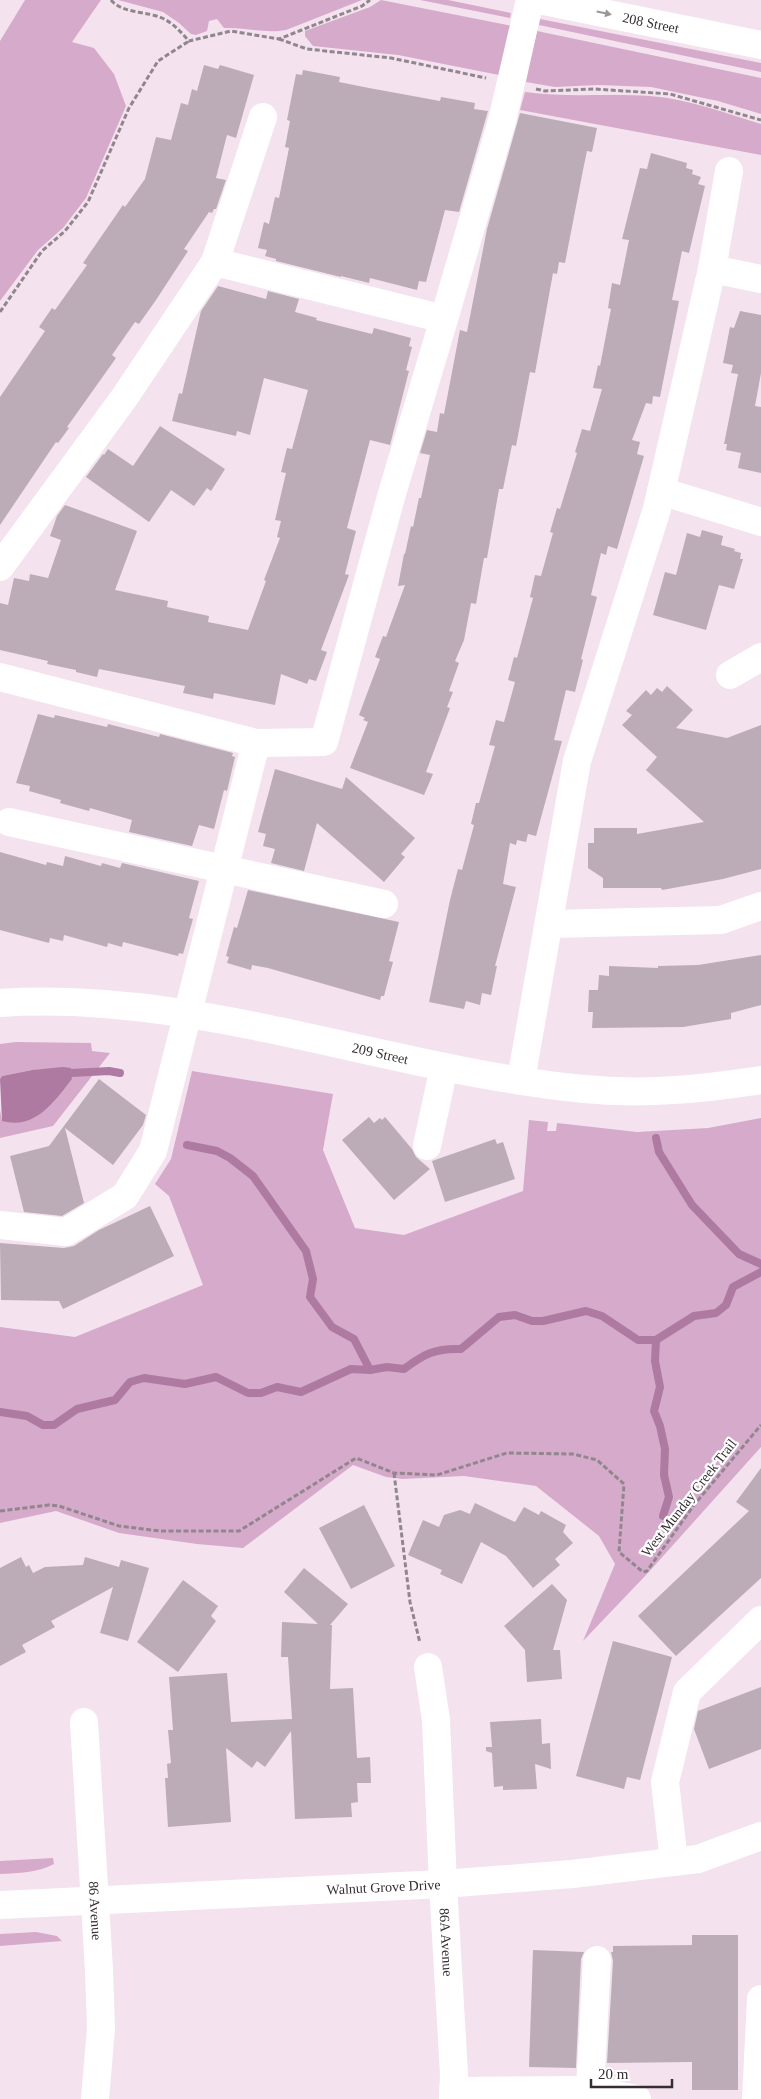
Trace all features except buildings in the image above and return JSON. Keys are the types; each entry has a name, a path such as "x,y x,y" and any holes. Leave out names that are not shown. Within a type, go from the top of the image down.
{"street":[{"path":"0,677 256,743 324,742 391,497 502,121 530,0"},
{"name":"208 Street","path":"539,0 761,45"},
{"path":"0,567 124,398 215,262 263,117"},
{"path":"521,1080 577,761 661,491 712,269 729,171"},
{"path":"215,262 444,319"},
{"path":"712,269 761,279"},
{"path":"661,491 761,522"},
{"path":"730,675 761,657"},
{"path":"0,1225 66,1232 125,1196 153,1151 256,743"},
{"path":"9,822 384,904"},
{"path":"549,924 720,920 761,906"},
{"name":"209 Street","path":"0,1002 44,1000 95,1002 188,1013 444,1067 584,1089 634,1092 684,1090 761,1080"},
{"path":"427,1146 444,1067"},
{"path":"674,1862 665,1782 686,1692 761,1620"},
{"name":"86A Avenue","path":"428,1667 436,1720 454,2074 453,2095"},
{"name":"86 Avenue","path":"84,1722 101,2028 95,2099"},
{"name":"Walnut Grove Drive","path":"0,1905 443,1884 572,1874 698,1859 761,1836"},
{"path":"590,2090 597,1960"},
{"path":"756,2099 761,1999"},
{"path":"453,2095 590,2090 638,2099"}],"path":[{"path":"111,0 122,8 162,18 176,27 189,41"},
{"path":"0,312 42,251 65,231 88,202 129,108 158,61 189,41 231,31 279,39 362,6 370,0"},
{"name":"West Munday Creek Trail","path":"0,1511 49,1505 128,1527 160,1531 239,1531 356,1458 394,1473 437,1475 508,1453 573,1454 597,1460 624,1484 620,1538 621,1554 643,1572 647,1571 694,1505 761,1425"},
{"path":"394,1473 413,1619"}],"shaded area":[{"path":"25,0 101,0 72,42 94,48 114,74 126,106 86,198 63,228 38,250 0,301 0,41"},
{"path":"118,0 362,0 286,30 270,31 224,28 217,19 209,21 207,31 196,35 191,34 163,12"},
{"path":"381,0 512,26 499,75 398,55 313,46 305,36 305,31 370,7"},
{"path":"420,0 448,0 511,13 510,18"},
{"path":"540,19 761,63 761,72 539,25"},
{"path":"537,31 761,78 761,114 718,101 651,87 598,85 555,87 526,82"},
{"path":"525,92 556,95 650,96 692,103 761,124 761,155 520,110"},
{"path":"16,1042 91,1043 92,1051 110,1053 53,1126 0,1138 0,1110 2,1121 72,1079 71,1068 32,1070 2,1076 0,1079 0,1044"},
{"path":"71,1068 72,1079 51,1105 34,1118 14,1123 2,1121 0,1079 2,1076 32,1070"},
{"path":"192,1071 333,1094 323,1150 355,1228 404,1235 523,1191 529,1120 548,1122 547,1131 556,1131 557,1123 637,1132 708,1128 761,1118 761,1447 647,1574 583,1641 615,1564 599,1536 536,1486 464,1476 403,1479 386,1477 353,1465 243,1548 197,1544 119,1533 56,1511 0,1523 0,1327 75,1337 203,1285 169,1196 155,1184 171,1159"},
{"path":"53,1858 54,1864 41,1869 0,1874 0,1861"},
{"path":"36,1932 57,1936 62,1941 0,1946 0,1934"}],"waterway":[{"path":"71,1073 109,1071 120,1073"},
{"path":"656,1138 659,1152 692,1205 739,1254 761,1264"},
{"path":"187,1145 217,1151 230,1158 253,1176 306,1251 313,1279 310,1297 332,1327 354,1339 370,1370"},
{"path":"0,1412 27,1416 43,1425 54,1425 77,1409 115,1400 130,1382 144,1378 185,1384 216,1377 248,1393 261,1393 277,1387 301,1392 351,1369 370,1370 387,1367 404,1369 430,1353 461,1349 499,1317 515,1315 532,1321 543,1321 586,1311 602,1316 638,1340 656,1340 694,1316 716,1313 726,1305 733,1287 761,1272"},
{"path":"656,1340 655,1361 660,1387 654,1411 660,1426 665,1449 664,1475 669,1497 663,1516"}]}
